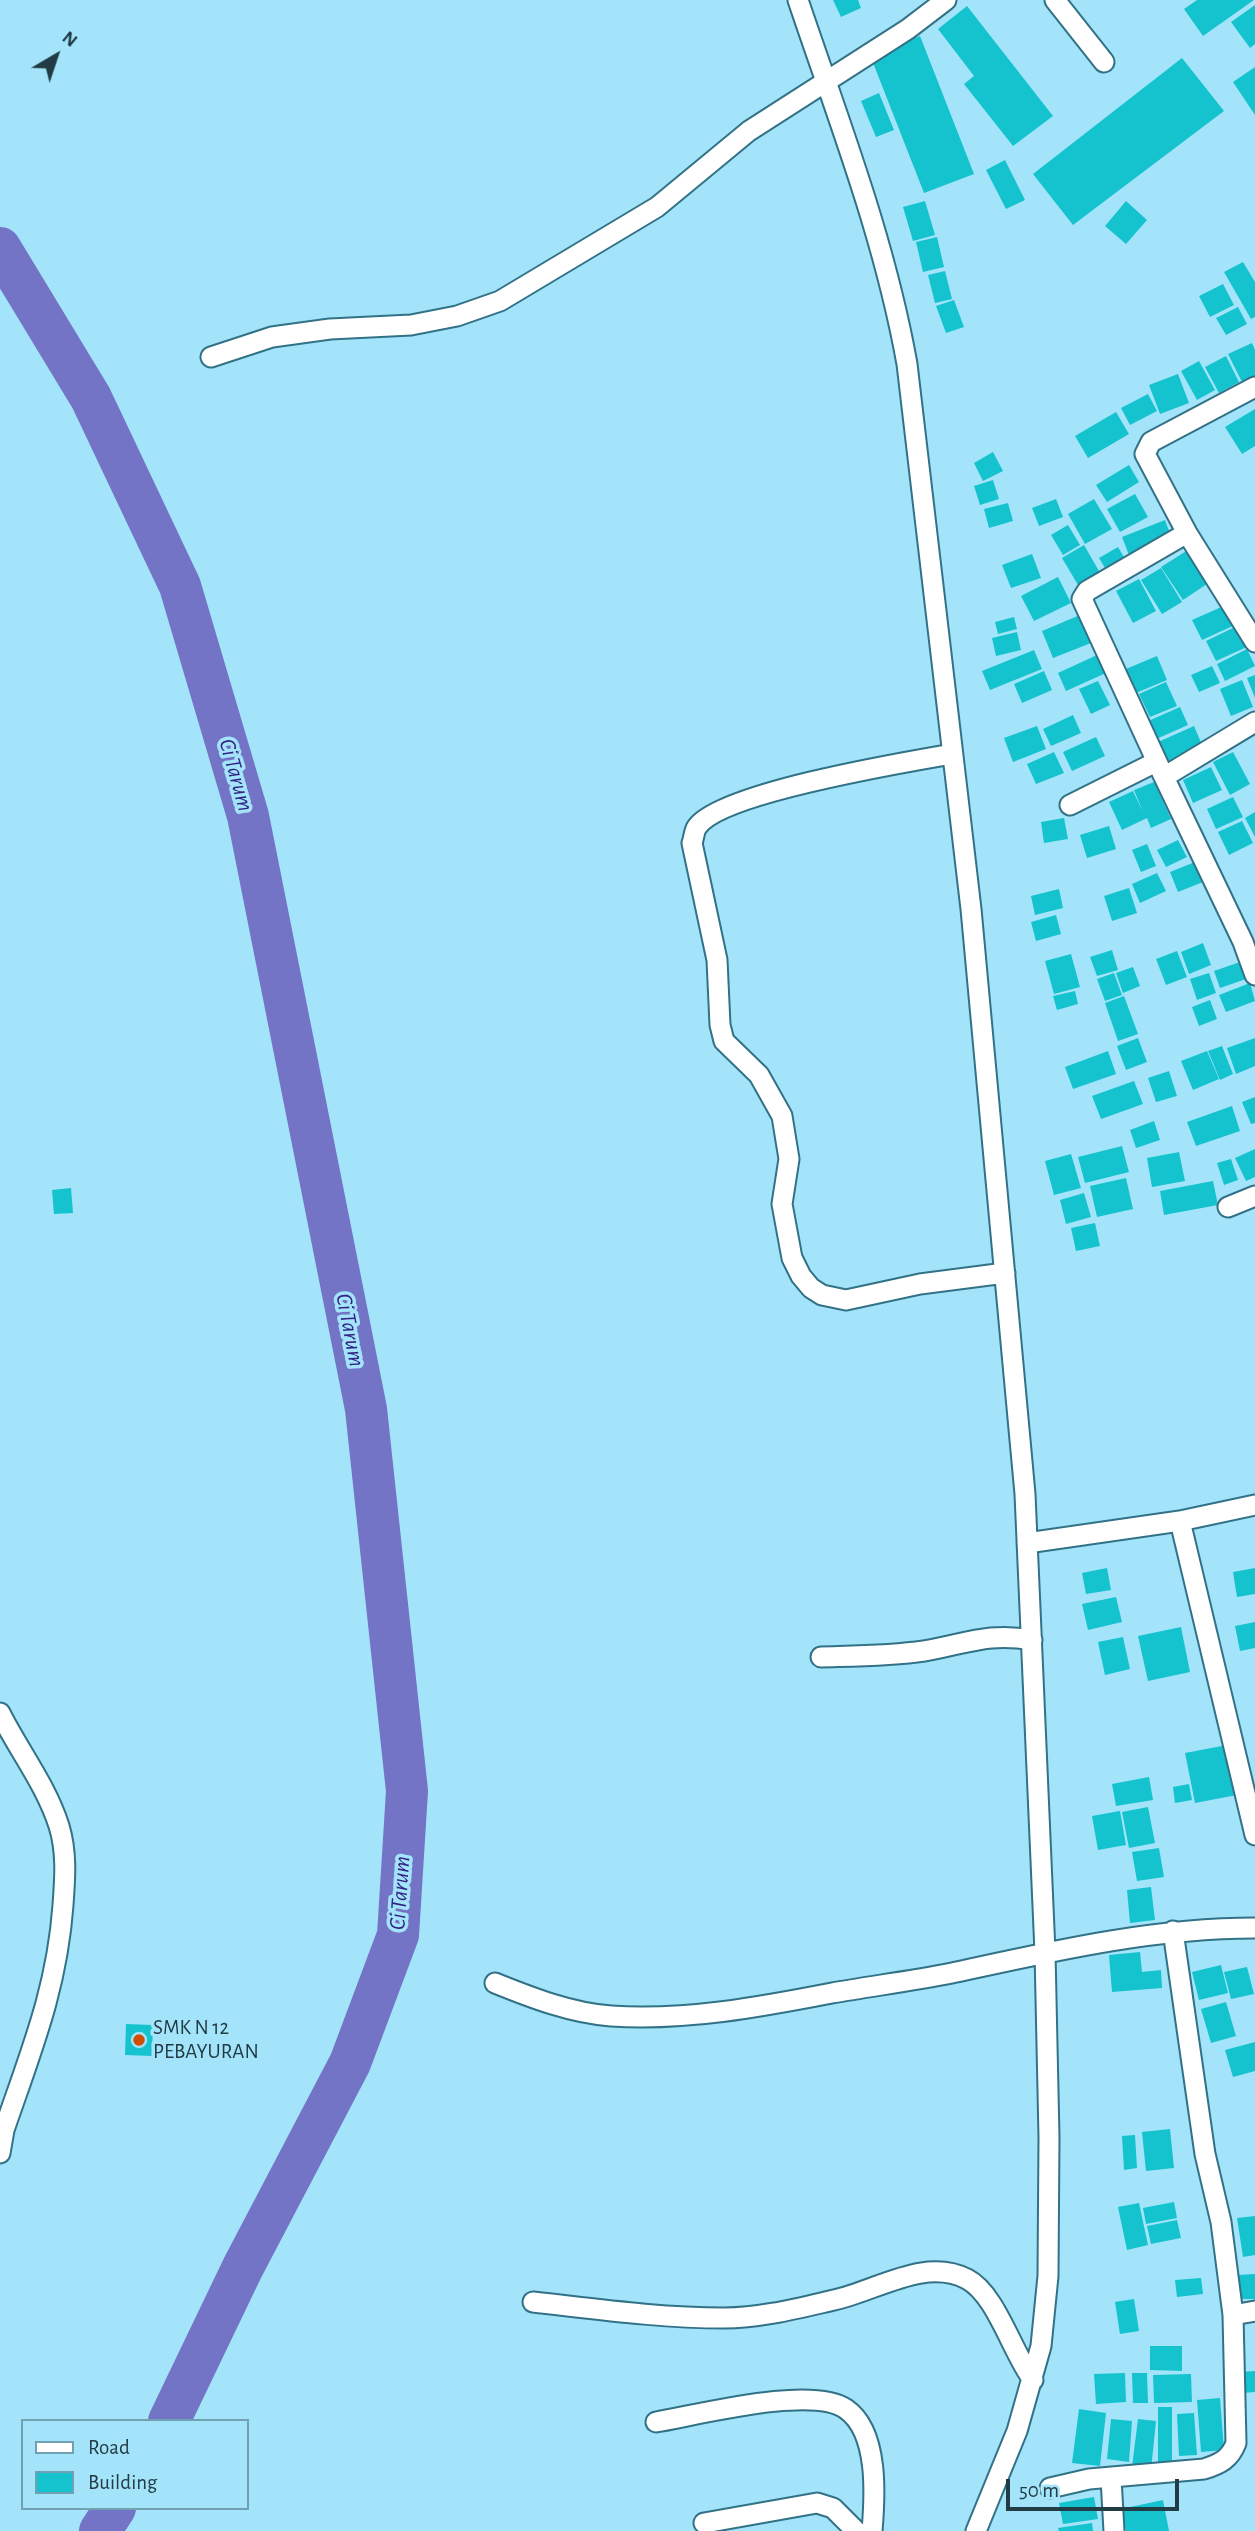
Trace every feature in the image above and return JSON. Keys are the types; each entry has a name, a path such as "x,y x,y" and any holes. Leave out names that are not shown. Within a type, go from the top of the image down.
{"street":[{"path":"798,0 871,209 895,296 922,468 971,909 1027,1543 1045,1952 1049,2137 1048,2276 1041,2346 1033,2380 1017,2431 975,2531"},
{"path":"211,358 272,337 330,329 411,325 457,316 500,301 657,207 749,131 908,29 946,0"},
{"path":"1055,0 1104,62"},
{"path":"1255,387 1146,446 1144,454 1187,533 1255,642"},
{"path":"1187,533 1087,591 1082,599 1237,929 1255,975"},
{"path":"1070,805 1160,769 1255,722"},
{"path":"952,754 819,779 723,809 696,828 692,843 717,960 720,1025 724,1041 759,1075 782,1116 789,1159 782,1204 792,1258 801,1276 811,1288 822,1295 846,1300 920,1284 1005,1273"},
{"path":"1228,1207 1255,1196"},
{"path":"1027,1543 1180,1521 1255,1506"},
{"path":"1180,1521 1255,1835"},
{"path":"821,1657 926,1651 986,1637 1032,1640"},
{"path":"0,1713 48,1797 64,1842 65,1871 60,1954 53,1984 4,2130 0,2153"},
{"path":"495,1983 577,2011 612,2016 666,2015 762,2007 950,1973 1045,1952 1173,1931 1255,1928"},
{"path":"1050,2488 1111,2477 1204,2469 1218,2464 1232,2454 1236,2442 1233,2315 1221,2222 1205,2154 1173,1931"},
{"path":"533,2302 726,2318 838,2300 925,2271 948,2273 967,2279 990,2301 1021,2364 1033,2380"},
{"path":"1233,2315 1255,2311"},
{"path":"656,2422 782,2400 830,2400 848,2410 860,2426 871,2457 876,2489 872,2531"},
{"path":"1111,2477 1114,2531"},
{"path":"704,2523 817,2503 833,2508 856,2531"}],"building":[{"path":"833,0 858,0 861,8 841,17"},
{"path":"1197,0 1254,0 1203,36 1184,9"},
{"path":"1255,5 1255,44 1250,48 1231,22"},
{"path":"967,6 1053,116 1013,146 964,84 974,76 938,29"},
{"path":"920,36 974,174 924,193 870,55"},
{"path":"1182,58 1224,111 1073,225 1033,174"},
{"path":"1255,67 1255,115 1233,82"},
{"path":"879,93 894,130 876,137 861,101"},
{"path":"1005,160 1025,200 1006,209 986,170"},
{"path":"925,201 935,235 913,241 903,207"},
{"path":"1126,201 1147,220 1126,244 1105,226"},
{"path":"937,237 944,267 923,272 916,242"},
{"path":"1243,262 1255,282 1255,317 1251,319 1224,272"},
{"path":"945,271 952,299 935,303 928,275"},
{"path":"1223,284 1234,305 1210,317 1199,296"},
{"path":"954,300 964,327 946,333 936,306"},
{"path":"1238,307 1247,324 1226,335 1216,318"},
{"path":"1252,343 1255,350 1255,378 1243,384 1228,354"},
{"path":"1226,356 1239,382 1219,393 1205,367"},
{"path":"1199,361 1215,390 1197,400 1181,371"},
{"path":"1178,374 1189,403 1160,414 1149,385"},
{"path":"1148,394 1157,411 1130,425 1121,408"},
{"path":"1255,409 1255,446 1242,454 1225,427"},
{"path":"1116,412 1129,434 1088,458 1075,436"},
{"path":"993,452 1003,471 983,481 974,463"},
{"path":"1129,465 1139,482 1107,502 1096,485"},
{"path":"993,480 999,499 980,505 974,486"},
{"path":"1135,494 1148,517 1120,532 1107,509"},
{"path":"1056,499 1063,517 1039,526 1032,508"},
{"path":"1094,499 1112,529 1085,544 1068,514"},
{"path":"1008,503 1013,521 989,528 984,509"},
{"path":"1165,520 1172,539 1129,555 1122,537"},
{"path":"1068,525 1080,545 1063,555 1051,535"},
{"path":"1084,545 1103,578 1081,590 1062,558"},
{"path":"1118,547 1128,564 1109,575 1099,558"},
{"path":"1191,548 1213,580 1183,600 1161,567"},
{"path":"1032,554 1041,578 1011,588 1002,565"},
{"path":"1161,568 1182,602 1162,614 1141,580"},
{"path":"1058,577 1071,603 1034,621 1021,596"},
{"path":"1139,579 1156,611 1133,623 1116,591"},
{"path":"1226,605 1235,625 1202,640 1192,620"},
{"path":"1080,615 1091,643 1053,658 1042,631"},
{"path":"1014,617 1017,629 998,634 995,622"},
{"path":"1239,625 1249,646 1216,661 1206,641"},
{"path":"1017,632 1021,650 996,656 992,638"},
{"path":"1247,649 1255,666 1225,681 1217,664"},
{"path":"1034,650 1042,669 990,690 982,671"},
{"path":"1097,655 1106,673 1066,691 1058,673"},
{"path":"1157,656 1167,680 1131,695 1121,671"},
{"path":"1212,666 1220,683 1199,692 1191,675"},
{"path":"1044,671 1052,690 1022,703 1014,684"},
{"path":"1255,675 1255,698 1247,678"},
{"path":"1242,680 1253,707 1231,716 1220,689"},
{"path":"1098,681 1110,705 1091,714 1079,689"},
{"path":"1166,682 1177,706 1150,717 1139,694"},
{"path":"1180,707 1188,725 1154,740 1146,722"},
{"path":"1073,715 1081,733 1051,746 1043,729"},
{"path":"1037,726 1046,749 1013,762 1004,738"},
{"path":"1194,726 1203,747 1167,763 1158,742"},
{"path":"1096,737 1105,756 1072,771 1063,752"},
{"path":"1054,752 1064,773 1036,784 1027,764"},
{"path":"1233,752 1250,784 1230,795 1213,762"},
{"path":"1211,767 1222,790 1193,803 1183,780"},
{"path":"1154,782 1171,819 1151,828 1147,818 1122,830 1109,802 1133,791 1143,812 1134,790"},
{"path":"1233,797 1243,817 1216,829 1207,809"},
{"path":"1255,812 1255,837 1245,818"},
{"path":"1064,818 1068,839 1044,843 1041,822"},
{"path":"1242,821 1253,843 1229,855 1218,832"},
{"path":"1109,826 1116,849 1087,858 1080,835"},
{"path":"1178,840 1187,857 1166,867 1157,850"},
{"path":"1147,844 1156,866 1141,872 1132,850"},
{"path":"1200,860 1208,880 1178,892 1170,872"},
{"path":"1157,873 1166,891 1140,903 1132,884"},
{"path":"1129,888 1137,913 1112,921 1104,896"},
{"path":"1059,889 1063,908 1035,915 1031,896"},
{"path":"1056,915 1061,934 1036,941 1031,922"},
{"path":"1203,943 1211,965 1189,974 1181,952"},
{"path":"1112,950 1118,970 1097,976 1090,957"},
{"path":"1177,951 1187,977 1166,985 1156,959"},
{"path":"1071,954 1080,987 1054,994 1045,961"},
{"path":"1240,962 1246,979 1220,988 1214,971"},
{"path":"1133,967 1140,986 1123,993 1116,973"},
{"path":"1114,973 1122,995 1105,1001 1097,979"},
{"path":"1209,973 1216,993 1197,1000 1190,979"},
{"path":"1250,983 1255,1001 1226,1012 1219,995"},
{"path":"1075,991 1078,1004 1057,1010 1053,996"},
{"path":"1124,996 1138,1034 1118,1041 1105,1003"},
{"path":"1210,1000 1217,1019 1199,1026 1192,1007"},
{"path":"1138,1038 1147,1062 1126,1070 1117,1046"},
{"path":"1255,1038 1255,1066 1236,1074 1227,1048"},
{"path":"1222,1046 1233,1074 1220,1080 1208,1051"},
{"path":"1108,1051 1116,1074 1073,1089 1065,1067"},
{"path":"1207,1051 1219,1079 1193,1090 1181,1061"},
{"path":"1169,1071 1177,1096 1156,1102 1148,1078"},
{"path":"1134,1081 1143,1104 1101,1119 1092,1096"},
{"path":"1255,1097 1255,1123 1251,1124 1242,1102"},
{"path":"1232,1106 1240,1131 1196,1146 1187,1122"},
{"path":"1154,1121 1160,1140 1136,1148 1130,1130"},
{"path":"1122,1146 1129,1172 1085,1183 1078,1157"},
{"path":"1255,1149 1255,1177 1246,1181 1235,1158"},
{"path":"1179,1152 1185,1181 1152,1187 1147,1158"},
{"path":"1071,1154 1081,1188 1054,1195 1045,1161"},
{"path":"1231,1159 1238,1180 1224,1185 1217,1163"},
{"path":"1126,1178 1133,1209 1097,1217 1090,1186"},
{"path":"1213,1181 1218,1205 1164,1215 1160,1191"},
{"path":"71,1188 73,1213 54,1214 52,1190"},
{"path":"1084,1193 1091,1217 1066,1224 1060,1200"},
{"path":"1095,1223 1100,1246 1076,1251 1071,1228"},
{"path":"1107,1568 1111,1590 1086,1594 1082,1573"},
{"path":"1255,1568 1255,1594 1237,1597 1233,1572"},
{"path":"1116,1597 1122,1622 1088,1630 1082,1604"},
{"path":"1255,1622 1255,1648 1240,1651 1235,1626"},
{"path":"1181,1627 1190,1672 1148,1681 1138,1636"},
{"path":"1123,1637 1130,1669 1105,1675 1098,1642"},
{"path":"1227,1745 1237,1795 1195,1803 1185,1753"},
{"path":"1149,1777 1153,1800 1116,1806 1112,1784"},
{"path":"1189,1784 1192,1800 1175,1803 1173,1787"},
{"path":"1148,1807 1155,1843 1129,1848 1122,1812"},
{"path":"1120,1811 1126,1845 1098,1850 1092,1816"},
{"path":"1159,1848 1164,1877 1137,1881 1132,1852"},
{"path":"1151,1887 1155,1920 1130,1923 1127,1890"},
{"path":"1140,1952 1142,1972 1161,1970 1162,1988 1112,1992 1109,1955"},
{"path":"1221,1965 1228,1993 1199,2000 1192,1972"},
{"path":"1247,1967 1254,1994 1231,1999 1224,1972"},
{"path":"1226,2002 1236,2036 1211,2043 1201,2009"},
{"name":"SMK N 12 PEBAYURAN","path":"126,2024 153,2025 152,2056 125,2055"},
{"path":"1255,2042 1255,2071 1233,2077 1225,2050"},
{"path":"1170,2129 1174,2168 1146,2171 1142,2132"},
{"path":"1135,2135 1137,2168 1124,2170 1122,2136"},
{"path":"1174,2202 1177,2218 1146,2224 1143,2208"},
{"path":"1139,2203 1148,2245 1127,2250 1118,2207"},
{"path":"1255,2216 1255,2255 1243,2257 1237,2218"},
{"path":"1177,2220 1181,2238 1151,2244 1147,2226"},
{"path":"1255,2274 1255,2299 1237,2299 1237,2275"},
{"path":"1201,2278 1203,2294 1177,2297 1175,2280"},
{"path":"1134,2299 1139,2331 1120,2334 1115,2302"},
{"path":"1150,2346 1182,2346 1182,2371 1150,2370"},
{"path":"1255,2371 1255,2392 1242,2393 1241,2372"},
{"path":"1125,2373 1126,2402 1096,2404 1094,2374"},
{"path":"1132,2373 1147,2373 1148,2403 1133,2403"},
{"path":"1191,2374 1192,2402 1154,2403 1153,2375"},
{"path":"1220,2398 1224,2450 1201,2452 1197,2400"},
{"path":"1158,2407 1172,2407 1172,2464 1158,2463"},
{"path":"1079,2409 1106,2413 1100,2466 1072,2463"},
{"path":"1194,2413 1197,2455 1179,2456 1177,2414"},
{"path":"1111,2419 1132,2421 1129,2462 1107,2459"},
{"path":"1138,2419 1156,2421 1151,2470 1132,2467"},
{"path":"1094,2497 1098,2519 1063,2524 1059,2503"},
{"path":"1163,2500 1169,2531 1126,2531 1121,2509"},
{"path":"1092,2523 1093,2531 1059,2531 1058,2528"}],"waterway":[{"name":"Ci Tarum","path":"0,248 91,398 180,586 248,816 366,1409 407,1791 398,1935 350,2063 243,2267 170,2419"},
{"name":"Ci Tarum","path":"100,2531 114,2510"}],"place":[{"name":"SMK N 12 PEBAYURAN","path":"139,2040"}]}
